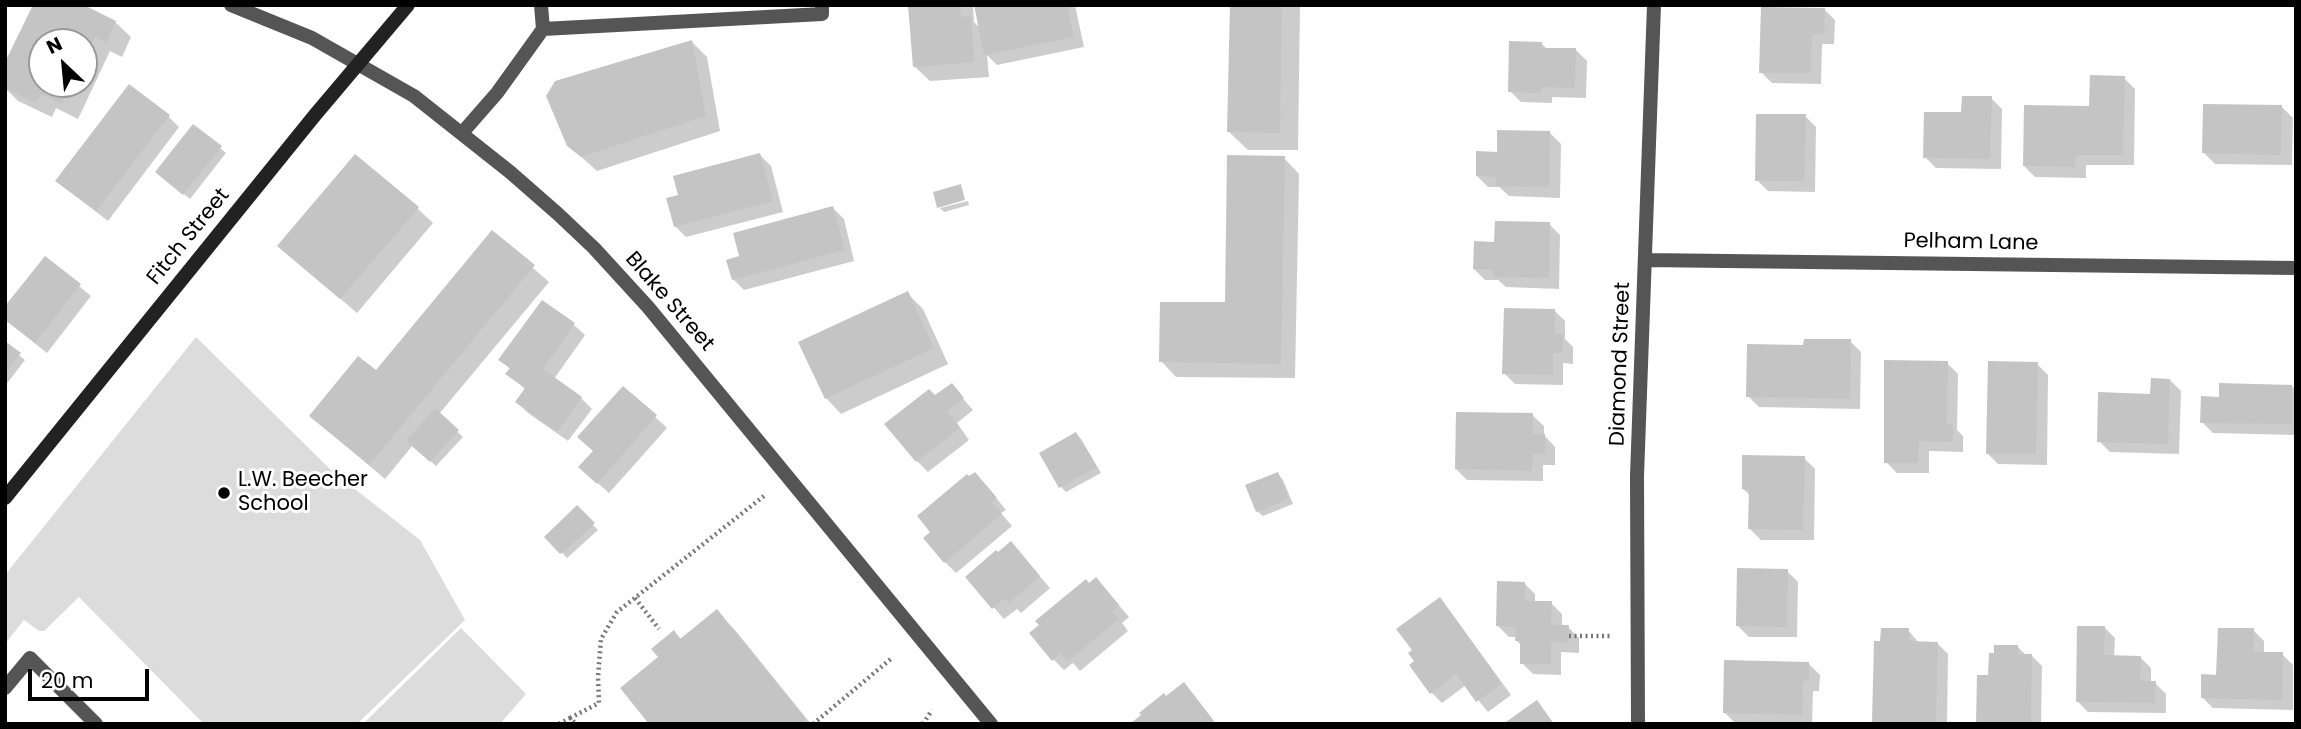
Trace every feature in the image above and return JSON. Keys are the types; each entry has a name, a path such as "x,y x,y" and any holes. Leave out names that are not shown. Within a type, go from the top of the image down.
{"main road":[{"name":"Fitch Street","path":"5,498 315,115 408,5"}],"street":[{"name":"Blake Street","path":"231,5 312,38 414,96 558,214 594,248 649,307 991,724"},
{"path":"462,133 497,93 544,29 541,5"},
{"path":"544,29 822,13 822,5"},
{"name":"Diamond Street","path":"1638,724 1637,476 1654,5"},
{"name":"Pelham Lane","path":"1645,260 2296,268"},
{"path":"5,688 30,658 96,724"}],"path":[{"path":"559,724 599,703 601,639 617,612 764,496"},
{"path":"635,598 659,629"},
{"path":"1569,636 1638,636"},
{"path":"813,724 892,658"},
{"path":"923,724 932,710"},
{"path":"570,719 576,724"}],"shaded area":[{"path":"196,337 332,471 420,540 465,620 357,724 204,724 79,597 44,631 39,631 24,620 5,644 5,575"},
{"path":"461,628 526,694 500,724 363,724"}],"building":[{"path":"33,5 84,5 116,21 106,43 98,39 98,28 28,28 28,98 39,98 36,103 5,88 5,62"},
{"path":"908,5 960,5 961,17 971,16 974,62 913,67"},
{"path":"974,5 1067,5 1074,37 984,55"},
{"path":"1230,5 1282,5 1280,133 1227,132"},
{"path":"1761,7 1825,8 1824,34 1812,34 1811,73 1759,73"},
{"path":"692,40 706,116 581,157 567,146 546,96 555,81"},
{"path":"1509,41 1542,42 1542,48 1576,48 1575,88 1541,87 1541,93 1508,92"},
{"path":"2090,75 2125,76 2123,155 2076,155 2075,167 2023,166 2024,105 2089,106"},
{"path":"129,84 170,115 96,211 55,181"},
{"path":"1962,96 1992,96 1990,159 1923,158 1924,112 1961,112"},
{"path":"49,98 65,98 62,104"},
{"path":"2203,104 2282,105 2281,155 2202,153"},
{"path":"1756,114 1806,114 1804,181 1755,181"},
{"path":"193,124 222,146 183,195 155,172"},
{"path":"1497,130 1550,131 1549,187 1496,186 1496,177 1476,176 1476,151 1497,152"},
{"path":"760,153 773,201 674,227 666,198 678,195 673,176"},
{"path":"355,154 419,207 340,299 277,246"},
{"path":"1227,155 1285,156 1281,364 1159,362 1160,302 1225,302"},
{"path":"961,184 965,200 937,208 933,192"},
{"path":"833,206 845,250 732,280 726,260 739,256 733,233"},
{"path":"1495,221 1550,222 1549,278 1493,277 1493,270 1473,269 1474,241 1494,242"},
{"path":"492,230 535,265 369,465 309,416 358,356 376,370"},
{"path":"45,256 81,284 35,343 5,320 5,306"},
{"path":"908,291 934,348 825,399 798,342"},
{"path":"542,300 575,323 543,369 582,397 557,432 515,402 525,388 505,374 510,368 498,360"},
{"path":"1504,308 1555,309 1555,334 1563,334 1563,353 1553,353 1553,375 1502,374"},
{"path":"1804,339 1851,339 1850,399 1746,397 1747,344 1803,345"},
{"path":"5,341 21,353 5,374"},
{"path":"1884,360 1948,361 1947,424 1953,424 1953,442 1919,441 1918,463 1884,463"},
{"path":"1988,361 2038,362 2036,454 1986,454"},
{"path":"2151,378 2170,379 2168,444 2097,442 2098,392 2150,394"},
{"path":"952,383 964,398 947,411 960,428 916,462 884,424 929,389 935,395"},
{"path":"2219,383 2292,385 2292,424 2200,423 2201,396 2219,397"},
{"path":"623,386 657,415 597,484 578,467 593,451 577,437"},
{"path":"435,408 459,430 430,462 406,441"},
{"path":"1456,412 1533,413 1533,434 1545,434 1545,454 1533,454 1532,471 1455,469"},
{"path":"1076,432 1097,467 1059,488 1039,453"},
{"path":"1742,455 1805,456 1803,530 1748,529 1749,490 1742,489"},
{"path":"975,472 997,498 992,502 1002,514 944,563 923,538 930,532 917,516 967,474 969,476"},
{"path":"1278,472 1289,499 1256,512 1245,485"},
{"path":"577,505 595,523 560,554 544,537"},
{"path":"1011,541 1040,576 1009,603 1005,598 992,609 965,577 996,550 998,552"},
{"path":"1737,568 1788,569 1787,627 1736,626"},
{"path":"1096,577 1119,605 1112,611 1119,619 1068,661 1061,653 1052,661 1029,633 1039,625 1035,621 1086,579 1089,583"},
{"path":"1497,581 1525,582 1525,601 1552,601 1551,625 1569,625 1568,643 1551,642 1551,664 1520,664 1520,641 1515,641 1516,627 1496,626"},
{"path":"1440,597 1502,684 1476,702 1456,674 1430,694 1409,665 1414,661 1408,653 1412,650 1396,629"},
{"path":"717,609 806,720 802,724 649,724 620,688 658,657 651,649 674,630 680,639"},
{"path":"2077,626 2105,626 2104,655 2141,656 2140,681 2156,681 2155,703 2076,702"},
{"path":"1881,628 1909,628 1909,641 1938,642 1936,723 1872,722 1874,641 1880,641"},
{"path":"2218,628 2254,628 2253,652 2283,652 2282,700 2201,698 2201,674 2216,675"},
{"path":"1994,645 2018,645 2018,654 2032,654 2031,724 1976,724 1977,675 1988,675 1989,653 1994,653"},
{"path":"1724,660 1809,662 1809,681 1803,681 1802,715 1723,713"},
{"path":"1184,682 1214,721 1210,724 1130,724 1164,693 1166,696"},
{"path":"1537,700 1554,724 1503,724"}],"place":[{"name":"L.W. Beecher School","path":"224,493"}]}
